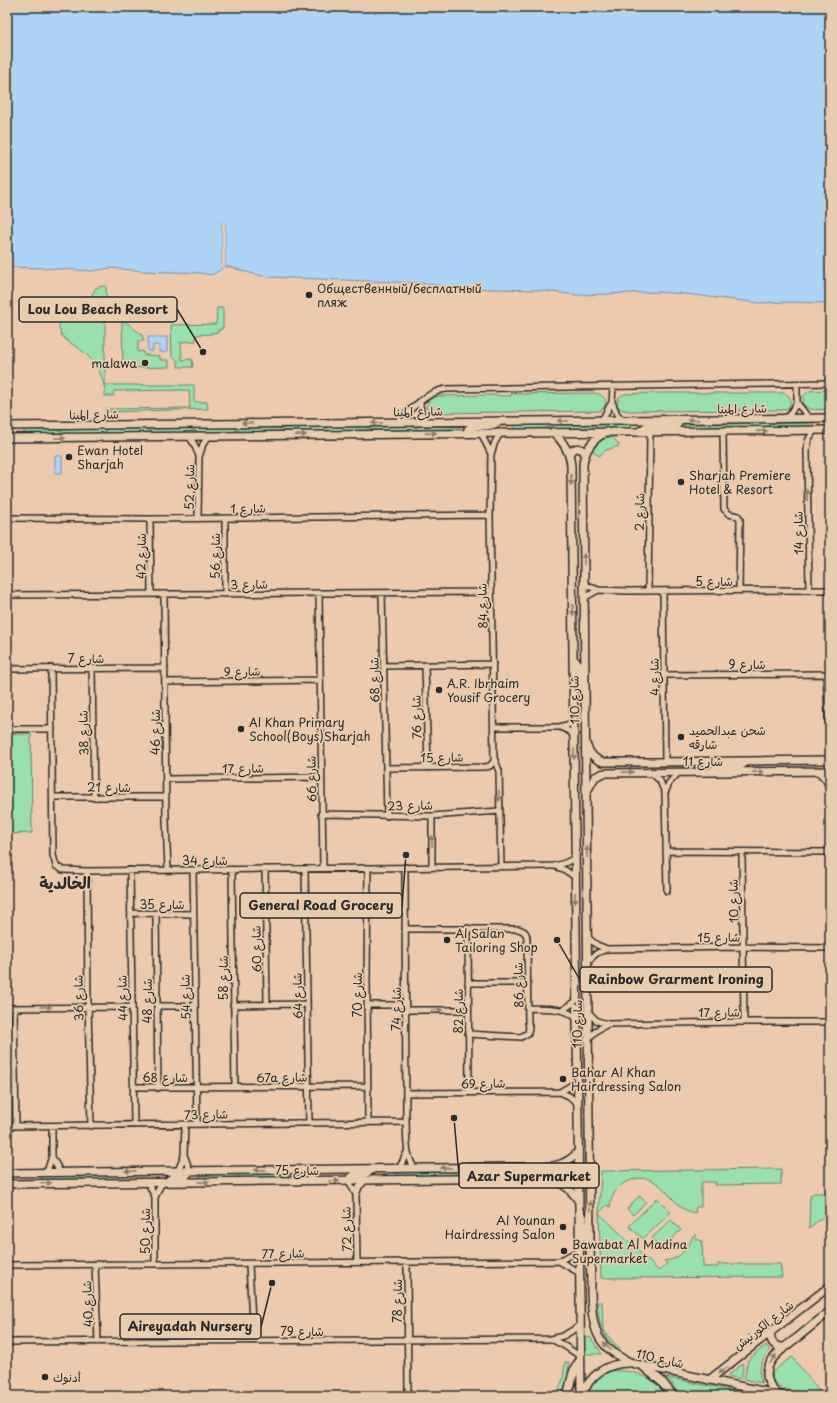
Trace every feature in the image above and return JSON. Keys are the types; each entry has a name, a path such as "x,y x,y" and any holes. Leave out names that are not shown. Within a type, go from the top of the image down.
{"main road":[{"name":"شارع المينا","path":"10,426 830,418"},
{"path":"638,432 642,428 646,427 674,426 678,424 678,420"},
{"path":"467,433 469,428 491,426 499,421"},
{"path":"7,432 11,430 10,426"},
{"name":"شارع المينا","path":"7,438 830,430"},
{"name":"شارع 110","path":"553,432 564,444 569,455 571,466 576,877 578,1272 582,1396"},
{"path":"569,455 572,450 578,448 585,453 591,443 606,432"},
{"name":"شارع 110","path":"585,453 583,469 590,1238 591,1305 595,1329 602,1342 613,1353 639,1365 786,1396"},
{"path":"573,660 580,664 580,690 585,700"},
{"name":"شارع 11","path":"586,744 593,756 602,761 665,762 830,760"},
{"path":"711,772 719,767 740,766 746,761"},
{"name":"شارع 11","path":"586,794 592,781 600,774 651,772 830,771"},
{"path":"575,777 579,782 580,794 586,794"},
{"path":"578,1152 567,1162 558,1166 562,1173 557,1181 566,1186 578,1200"},
{"name":"شارع 75","path":"7,1173 558,1166"},
{"path":"349,1181 353,1175 368,1173 373,1169"},
{"path":"164,1183 172,1178 185,1177 190,1171"},
{"name":"شارع 75","path":"7,1184 537,1178 557,1181"},
{"path":"578,1211 583,1218 584,1236 586,1238 590,1238"},
{"name":"شارع الكورنيش","path":"709,1380 830,1286"},
{"path":"777,1394 769,1384 767,1378 767,1368 772,1359 785,1346 830,1311"},
{"path":"771,1332 771,1339 774,1345 781,1347 785,1346"},
{"path":"567,1396 571,1386 573,1370 580,1358"},
{"path":"582,1396 593,1377 609,1366 622,1363 639,1365 661,1381 673,1396"}],"street":[{"path":"396,423 430,394 446,389 830,383"},
{"path":"787,418 797,402 797,384"},
{"path":"613,387 612,402 622,421"},
{"path":"420,402 421,415 426,422"},
{"path":"602,420 612,402"},
{"path":"797,402 809,418"},
{"name":"شارع 14","path":"809,590 807,450 808,441 814,430"},
{"path":"723,431 724,509 728,514 738,516 740,521 739,590"},
{"name":"شارع 84","path":"501,432 495,442 491,454 490,515 494,758 499,771 501,866"},
{"name":"شارع 2","path":"648,591 650,432"},
{"name":"شارع 84","path":"481,433 491,454"},
{"name":"شارع 52","path":"189,436 199,457"},
{"name":"شارع 52","path":"198,518 199,457 203,444 208,436"},
{"name":"شارع 1","path":"7,518 150,519 490,515"},
{"name":"شارع 56","path":"225,518 225,594"},
{"name":"شارع 42","path":"150,519 151,594"},
{"name":"شارع 5","path":"584,584 598,590 830,590"},
{"path":"584,598 598,590"},
{"name":"شارع 4","path":"663,591 665,762"},
{"name":"شارع 3","path":"7,595 491,592"},
{"name":"شارع 66","path":"318,593 323,868"},
{"name":"شارع 68","path":"382,593 387,816"},
{"name":"شارع 46","path":"164,594 168,870"},
{"path":"383,666 493,664"},
{"name":"شارع 76","path":"425,666 428,768"},
{"name":"شارع 34","path":"51,668 53,855 55,864 61,870 232,870 554,866 575,858"},
{"name":"شارع 38","path":"92,668 94,798"},
{"name":"شارع 7","path":"7,669 165,668"},
{"path":"828,674 830,748"},
{"name":"شارع 9","path":"664,675 828,674"},
{"name":"شارع 9","path":"165,682 320,680"},
{"path":"494,727 559,727 574,721"},
{"path":"559,727 574,735"},
{"path":"7,729 52,729"},
{"name":"شارع 15","path":"386,768 488,767 492,764 494,758"},
{"path":"817,771 825,779 830,789"},
{"path":"651,772 660,781 665,792 667,891"},
{"path":"665,792 669,783 679,772"},
{"name":"شارع 17","path":"166,779 321,777"},
{"name":"شارع 21","path":"53,797 166,797"},
{"name":"شارع 23","path":"321,814 432,816 499,811"},
{"path":"432,816 432,867"},
{"path":"667,851 830,852 830,844"},
{"name":"شارع 10","path":"742,852 744,1022"},
{"name":"شارع 34","path":"554,866 565,870 576,877"},
{"name":"شارع 74","path":"404,867 407,1151 415,1169"},
{"name":"شارع 70","path":"368,868 368,1122"},
{"name":"شارع 60","path":"265,869 267,1004"},
{"name":"شارع 64","path":"305,869 309,1123"},
{"name":"شارع 44","path":"130,870 134,1125"},
{"name":"شارع 54","path":"193,870 196,1124"},
{"name":"شارع 58","path":"232,870 235,1087"},
{"name":"شارع 36","path":"87,871 91,1126"},
{"path":"306,905 367,905"},
{"name":"شارع 35","path":"131,913 193,914"},
{"name":"شارع 48","path":"156,914 158,1088"},
{"path":"405,929 468,928"},
{"name":"شارع 86","path":"468,928 518,929 524,931 527,936 528,982 528,1023 524,1032 516,1036 468,1034"},
{"name":"شارع 82","path":"468,928 469,1093"},
{"path":"587,937 597,945 607,949"},
{"name":"شارع 15","path":"607,949 744,947 830,948"},
{"path":"588,961 597,953 607,949"},
{"path":"468,983 528,982"},
{"path":"563,1010 576,1001"},
{"path":"233,1005 307,1004"},
{"path":"367,1005 468,1010"},
{"path":"157,1006 195,1006"},
{"path":"7,1008 132,1007"},
{"path":"14,1008 16,1126"},
{"path":"528,1008 563,1010 570,1013 576,1019"},
{"name":"شارع 17","path":"588,1012 597,1021 608,1024 830,1022"},
{"path":"588,1039 597,1030 608,1024"},
{"path":"7,1066 15,1066"},
{"name":"شارع 69","path":"406,1093 560,1092 577,1082"},
{"name":"67a شارع","path":"196,1088 367,1086"},
{"name":"شارع 68","path":"134,1087 196,1088"},
{"path":"560,1092 569,1096 577,1103"},
{"name":"شارع 73","path":"7,1126 406,1122"},
{"path":"178,1171 184,1155 185,1124"},
{"path":"47,1172 52,1156 52,1126"},
{"name":"شارع 74","path":"399,1169 407,1151"},
{"path":"184,1155 190,1171"},
{"path":"52,1156 60,1172"},
{"name":"شارع 72","path":"349,1181 356,1195"},
{"name":"شارع 72","path":"357,1262 356,1195 359,1187 365,1181"},
{"name":"شارع 50","path":"148,1183 155,1198"},
{"name":"شارع 50","path":"156,1264 155,1198 157,1192 164,1183"},
{"name":"شارع 77","path":"7,1265 559,1261 578,1251"},
{"path":"559,1261 578,1272"},
{"name":"شارع 78","path":"406,1262 408,1396"},
{"path":"249,1264 253,1341"},
{"name":"شارع 40","path":"95,1265 98,1342"},
{"name":"شارع 79","path":"7,1342 550,1339 569,1334 580,1326"},
{"name":"شارع 79","path":"550,1339 563,1345 580,1358"}],"green space":[{"path":"106,286 106,302 121,304 128,307 130,310 125,312 123,310 105,309 105,385 194,385 194,402 207,402 208,409 105,412 105,409 190,408 189,390 114,391 113,396 105,396 105,389 99,370 86,354 62,336 59,328 60,321 66,312 72,307 86,303 96,288"},
{"path":"217,308 223,308 223,328 218,330 218,332 211,334 196,335 196,341 181,342 182,360 192,359 193,367 178,367 178,361 172,356 171,325 216,324"},
{"path":"122,319 142,335 144,341 138,341 138,352 143,351 144,355 160,356 160,360 169,360 169,367 123,368"},
{"path":"830,390 830,409 812,409 803,404 803,396 809,391"},
{"path":"592,393 603,396 605,399 605,404 600,411 430,413 426,407 429,400 438,396 511,396 511,394"},
{"path":"784,393 789,396 791,402 788,408 782,410 629,411 620,409 617,404 619,397 624,394"},
{"path":"769,423 769,427 727,427 727,424"},
{"path":"813,423 813,426 771,427 771,424"},
{"path":"630,424 630,428 595,428 595,425"},
{"path":"684,424 725,424 725,427 684,428"},
{"path":"515,425 549,425 548,428 515,429"},
{"path":"551,425 593,425 593,428 551,429"},
{"path":"415,426 415,430 370,430 370,427"},
{"path":"417,426 459,426 459,429 417,430"},
{"path":"325,427 325,431 282,431 282,428"},
{"path":"327,427 368,427 368,430 327,431"},
{"path":"192,428 192,432 150,433 150,429"},
{"path":"194,428 236,428 236,432 194,432"},
{"path":"238,428 280,428 280,431 238,432"},
{"path":"104,429 104,433 62,434 62,430"},
{"path":"105,429 148,429 148,433 106,433"},
{"path":"24,430 60,430 60,434 24,434"},
{"path":"613,437 619,446 606,450 599,456 592,450 600,441"},
{"path":"7,734 31,734 32,833 7,834"},
{"path":"781,1169 781,1184 715,1185 716,1182 701,1182 701,1207 696,1207 695,1213 686,1210 678,1204 657,1183 649,1179 638,1178 619,1186 613,1196 610,1207 607,1205 599,1213 601,1171"},
{"path":"433,1172 434,1176 397,1176 397,1173"},
{"path":"436,1172 473,1172 473,1176 436,1176"},
{"path":"316,1173 316,1177 281,1178 281,1174"},
{"path":"237,1174 237,1178 200,1178 200,1175"},
{"path":"239,1174 279,1174 279,1178 239,1178"},
{"path":"118,1175 118,1179 81,1180 81,1176"},
{"path":"42,1176 79,1176 79,1179 42,1180"},
{"path":"814,1193 830,1193 830,1211 809,1228 810,1196"},
{"path":"639,1196 646,1202 633,1215 627,1209"},
{"path":"657,1198 671,1212 643,1239 629,1226"},
{"path":"599,1213 659,1271 667,1264 664,1261 678,1256 686,1249 693,1236 696,1234 696,1239 702,1241 703,1267 718,1267 718,1264 780,1264 782,1277 601,1278"},
{"path":"671,1220 681,1230 661,1248 652,1238"},
{"path":"597,1302 602,1302 603,1330 620,1350 619,1351 608,1340 600,1327 602,1326 601,1324 600,1325"},
{"path":"590,1337 602,1354 585,1354 584,1338"},
{"path":"766,1345 770,1350 764,1358 760,1370 762,1383 744,1379 748,1360"},
{"path":"792,1357 820,1392 816,1396 809,1396 781,1388 774,1382 772,1378 774,1371"},
{"path":"565,1362 569,1363 567,1383 562,1396 556,1396 563,1379"},
{"path":"744,1363 741,1379 727,1376"},
{"path":"611,1371 628,1371 650,1379 662,1389 667,1396 588,1396 593,1383"},
{"path":"665,1377 758,1396 679,1396 671,1382"}],"water":[{"path":"7,7 830,7 830,303 760,303 657,292 579,295 535,290 458,288 420,283 268,277 231,267 225,267 225,223 222,222 222,268 212,274 111,268 92,271 7,267"},
{"path":"148,337 167,337 167,352 159,352 159,345 153,345 153,351 148,351"},
{"path":"55,456 62,456 62,473 55,473"}],"pier":[{"path":"223,221 225,223 225,267 222,268 222,223"}],"place":[{"name":"Общественный/бесплатный пляж","path":"309,295"},
{"name":"Lou Lou Beach Resort","path":"203,352"},
{"name":"malawa","path":"145,363"},
{"name":"Ewan Hotel Sharjah","path":"69,457"},
{"name":"Sharjah Premiere Hotel & Resort","path":"681,482"},
{"name":"A.R. Ibrhaim Yousif Grocery","path":"439,690"},
{"name":"Al Khan Primary School(Boys)Sharjah","path":"241,729"},
{"name":"شحن عبدالحميد شارقه","path":"681,737"},
{"name":"General Road Grocery","path":"406,855"},
{"name":"Al Salan Tailoring Shop","path":"447,940"},
{"name":"Rainbow Grarment Ironing","path":"557,940"},
{"name":"Bahar Al Khan Hairdressing Salon","path":"563,1079"},
{"name":"Azar Supermarket","path":"454,1118"},
{"name":"Al Younan Hairdressing Salon","path":"563,1227"},
{"name":"Bawabat Al Madina Supermarket","path":"564,1251"},
{"name":"Aireyadah Nursery","path":"272,1283"},
{"name":"أدنوك","path":"45,1377"}],"district":[{"name":"الخالدية","path":"65,882"}]}
